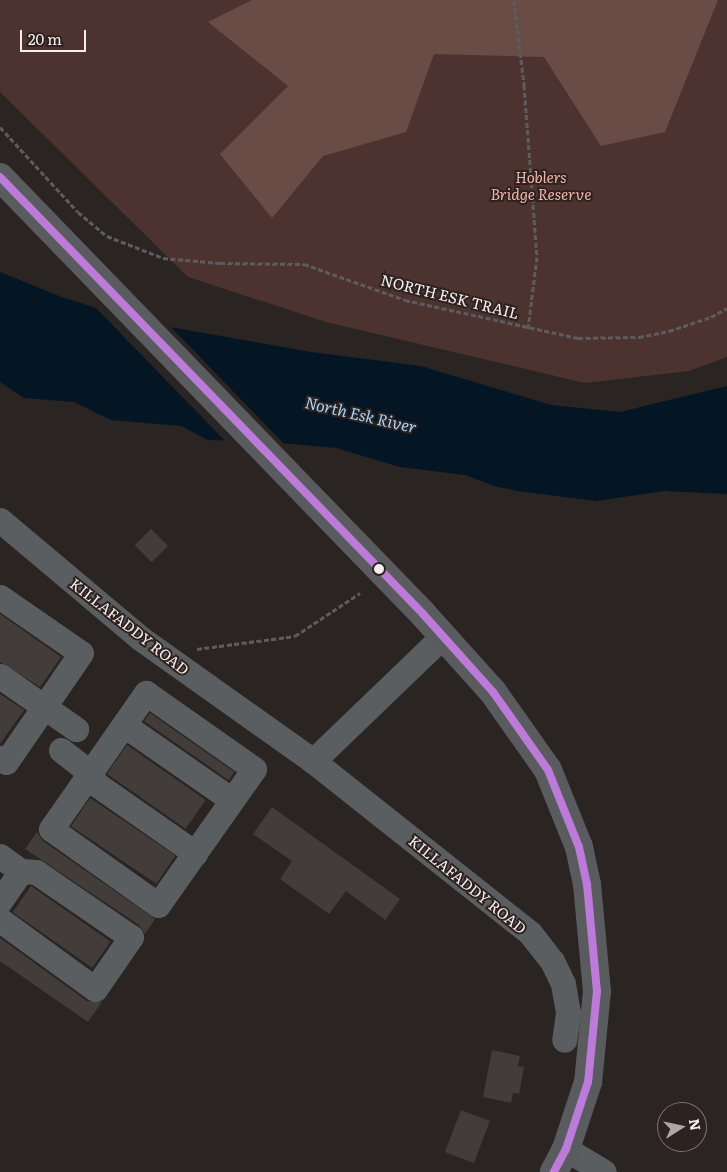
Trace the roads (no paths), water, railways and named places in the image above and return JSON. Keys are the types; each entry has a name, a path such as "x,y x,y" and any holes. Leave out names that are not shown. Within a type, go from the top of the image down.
{"highway":[{"path":"0,177 443,636 493,692 548,770 578,847 594,937 598,991 588,1082 560,1161"}],"street":[{"name":"KILLAFADDY ROAD","path":"0,520 140,638 313,761 530,933 552,961 563,984 568,1013 564,1040"},
{"path":"0,597 81,653 6,762 0,758"},
{"path":"313,761 443,636"},
{"path":"0,676 76,729"},
{"path":"146,693 254,769 158,905 51,829 124,726 146,693"},
{"path":"124,726 232,800"},
{"path":"61,750 90,773 96,784 195,853"},
{"path":"0,856 21,871 36,872 131,937 95,989 0,920"},
{"path":"0,901 21,871"},
{"path":"560,1161 604,1172"}],"water":[{"name":"North Esk River","path":"0,272 64,298 147,323 311,352 421,366 551,405 620,412 727,386 727,494 664,491 596,501 518,491 494,486 465,475 400,467 336,448 259,441 208,440 181,426 111,420 74,402 24,398 0,382"}],"park label":[{"name":"Hoblers Bridge Reserve","path":"541,184"}]}
